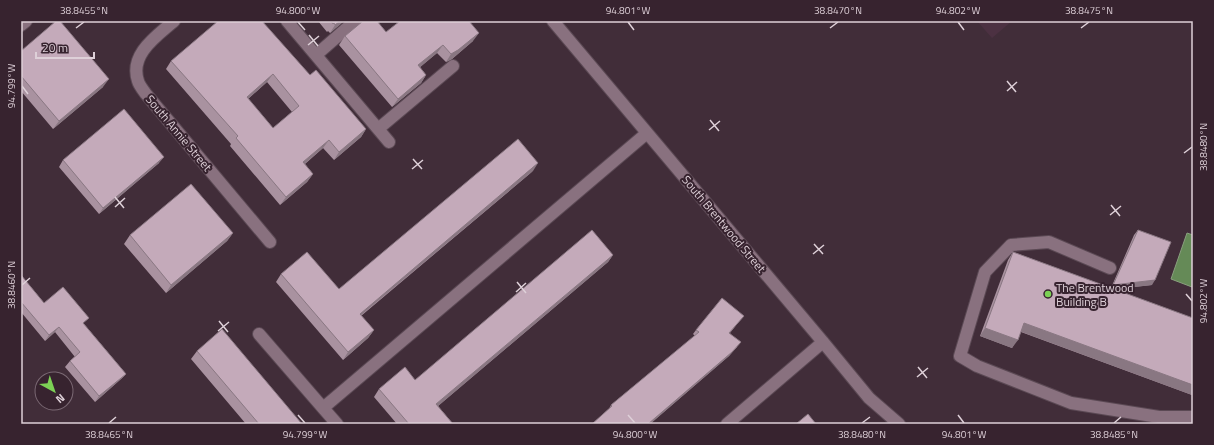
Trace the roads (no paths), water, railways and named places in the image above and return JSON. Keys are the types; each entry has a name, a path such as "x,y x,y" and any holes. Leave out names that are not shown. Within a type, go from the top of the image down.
{"street":[{"path":"21,25 26,21"},
{"name":"South Annie Street","path":"174,21 146,46 138,58 136,71 138,82 146,94 270,242"},
{"path":"287,21 389,142"},
{"path":"316,55 355,21"},
{"name":"South Brentwood Street","path":"553,21 869,398 898,424"},
{"path":"378,129 453,66"},
{"path":"322,408 647,133"},
{"path":"1110,268 1049,242 1011,245 985,272 960,356 977,366 1072,403 1159,421 1193,418"},
{"path":"259,334 337,424"},
{"path":"727,424 823,342"}],"place":[{"name":"The Brentwood Building B","path":"1048,294"}]}
